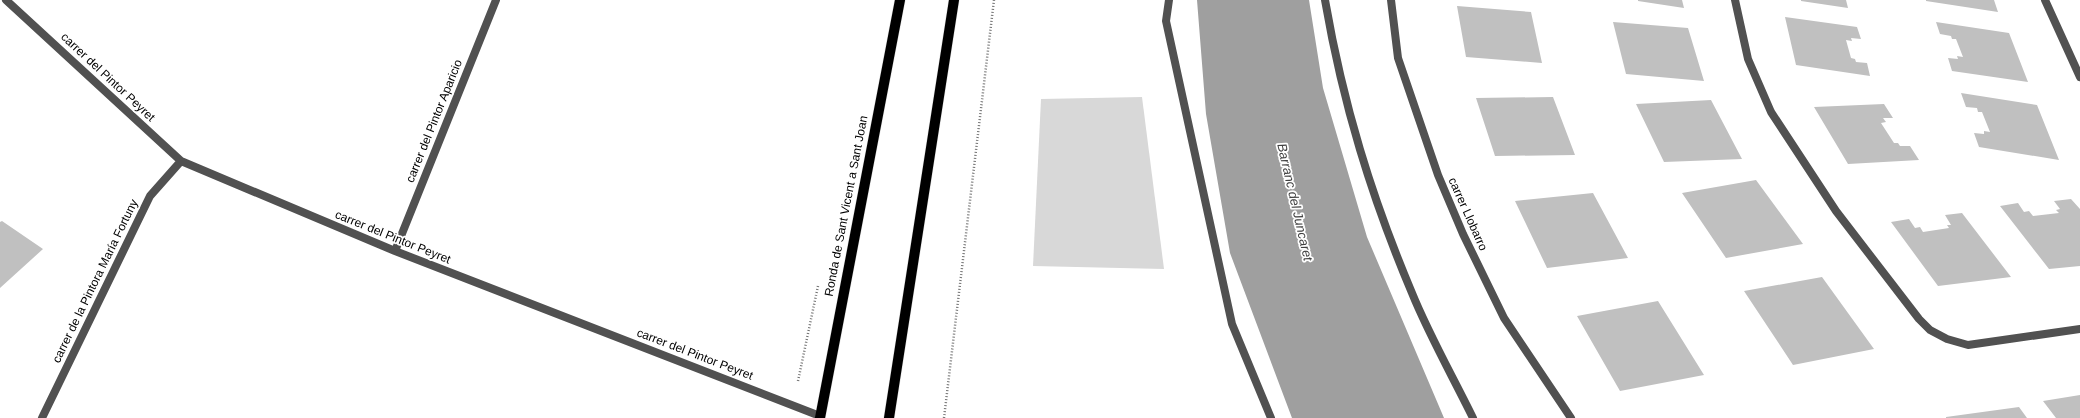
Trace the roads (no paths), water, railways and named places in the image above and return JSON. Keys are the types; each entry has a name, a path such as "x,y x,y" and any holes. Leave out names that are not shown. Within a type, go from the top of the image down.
{"main road":[{"name":"Ronda de Sant Vicent a Sant Joan","path":"820,417 900,0"},
{"path":"889,418 954,0"}],"street":[{"name":"carrer del Pintor Peyret","path":"6,0 181,161 395,251 820,417"},
{"name":"carrer del Pintor Aparicio","path":"395,251 496,0"},
{"path":"1169,0 1166,21 1232,324 1271,418"},
{"path":"1324,0 1336,63 1375,200 1412,294 1472,418"},
{"name":"carrer Llobarro","path":"1390,0 1398,58 1421,128 1463,234 1504,318 1571,418"},
{"path":"1735,0 1748,59 1771,112 1836,211 1919,319 1930,330 1947,339 1968,345 2080,329"},
{"path":"2045,0 2080,77"},
{"name":"carrer de la Pintora María Fortuny","path":"42,418 150,196 181,161"}],"water":[{"name":"Barranc del Juncaret","path":"1197,0 1309,0 1323,88 1367,237 1444,418 1292,418 1230,253 1206,114"}]}
